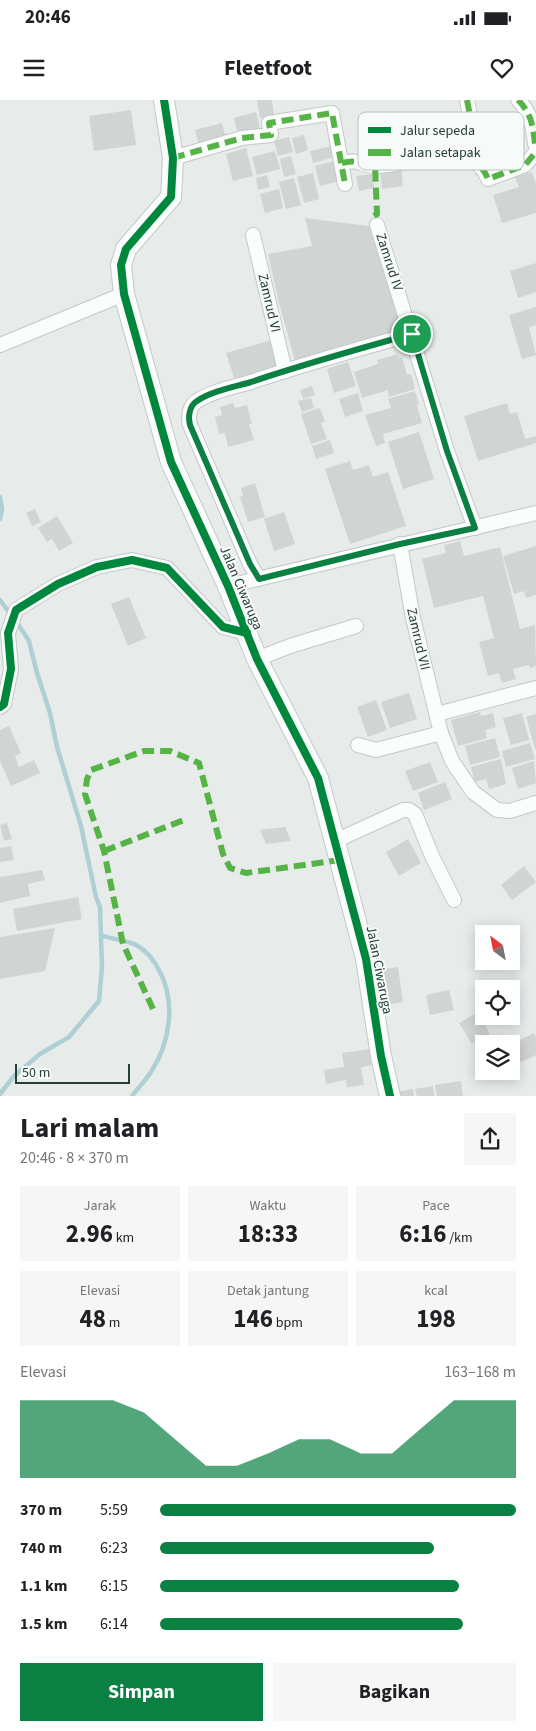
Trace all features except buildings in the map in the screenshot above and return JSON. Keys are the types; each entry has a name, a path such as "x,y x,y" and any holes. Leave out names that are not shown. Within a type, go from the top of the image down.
{"street":[{"name":"Jalan Ciwaruga","path":"164,100 173,158 171,197 126,249 120,265 124,294 171,462 228,586 258,659 318,778 366,959 381,1056 390,1096"},
{"path":"518,100 525,106 529,114 535,148 524,165"},
{"path":"173,158 242,138 271,135 269,123 332,114 345,184"},
{"path":"342,163 358,162"},
{"path":"484,170 488,179 512,170"},
{"name":"Zamrud IV","path":"377,225 447,451 475,528"},
{"name":"Zamrud VI","path":"252,235 285,371"},
{"path":"0,345 124,294"},
{"path":"259,579 250,564 189,419 192,406 197,401 285,371 412,334"},
{"path":"228,586 536,513"},
{"name":"Zamrud VII","path":"400,544 412,618 441,733 452,761 473,792 497,810 510,811 536,803"},
{"path":"0,707 4,704 11,669 8,633 16,610 58,584 97,567 132,560 167,568 223,627 247,633"},
{"path":"258,659 290,646 356,626"},
{"path":"437,714 536,688"},
{"path":"358,745 376,750 441,733"},
{"path":"335,841 403,810 410,810 415,814 432,856 454,900"}],"waterway":[{"path":"0,497 2,509 0,519"},
{"path":"0,600 11,615"},
{"path":"0,1094 14,1076 40,1054 69,1037 99,1001 102,967 100,907 96,897 81,826 57,747 50,713 29,641 16,621"},
{"path":"101,935 134,944 145,951 160,972 168,997 169,1023 163,1048 151,1072 132,1096"}],"marked path":[{"path":"467,100 469,112"},
{"path":"518,100 531,120 535,144"},
{"path":"173,158 242,138 271,135 269,123 332,113 345,184"},
{"path":"524,165 536,152"},
{"path":"342,163 358,163"},
{"path":"374,216 377,214 375,170"},
{"path":"483,170 488,179 512,170"},
{"path":"153,1009 123,944 104,851 85,794 87,779 91,770 144,751 170,751 199,763 223,854 230,868 246,873 340,860"},
{"path":"104,851 184,820"}],"cycle path":[{"path":"164,100 173,158 171,197 126,249 121,265 124,294 171,462 228,586 257,659 318,778 366,959 381,1056 390,1096"},
{"path":"0,707 4,704 11,669 8,633 16,610 58,584 97,567 132,560 167,568 223,627 247,633"}],"route":[{"path":"412,334 447,451 475,528 400,544 259,579 250,564 190,425 189,419 192,406 197,401 218,392 412,334"}]}
